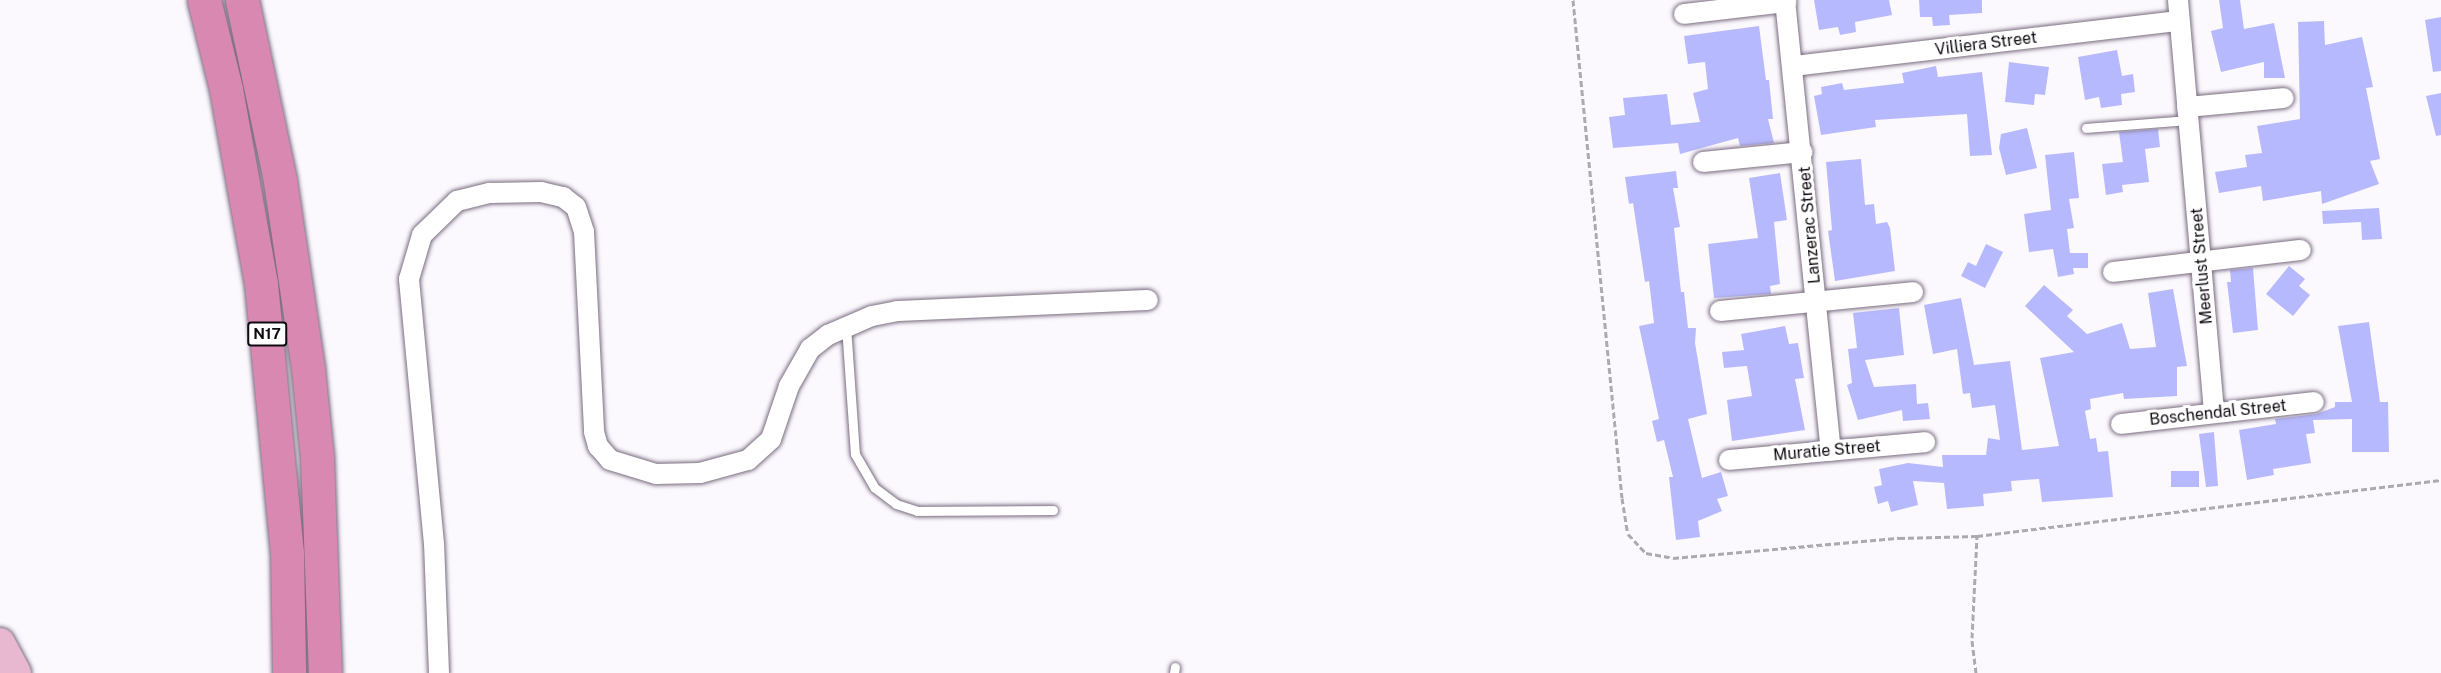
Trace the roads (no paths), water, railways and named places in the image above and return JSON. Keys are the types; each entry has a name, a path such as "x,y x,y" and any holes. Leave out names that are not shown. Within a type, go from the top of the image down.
{"highway":[{"name":"N17","path":"204,0 226,89 262,294 287,553 289,673"},
{"name":"N17","path":"242,0 280,181 308,369 317,469 325,673"}],"main road":[{"path":"0,643 16,673"}],"street":[{"name":"Meerlust Street","path":"2178,0 2203,264 2214,412"},
{"path":"1684,14 1786,1"},
{"name":"Lanzerac Street","path":"1786,1 1803,152 1831,451"},
{"name":"Villiera Street","path":"1794,66 2179,21"},
{"path":"2188,114 2284,98"},
{"path":"1703,162 1803,152"},
{"path":"439,673 432,521 410,279 422,235 443,211 457,201 490,193 557,194 576,207 584,232 594,432 598,446 610,460 634,470 678,475 748,460 771,439 789,386 810,350 846,326 897,311 1148,300"},
{"path":"2113,272 2203,264 2301,250"},
{"path":"1720,311 1913,292"},
{"name":"Boschendal Street","path":"2121,424 2314,402"},
{"name":"Muratie Street","path":"1729,460 1925,442"}],"lane":[{"path":"2086,128 2188,114"},
{"path":"846,326 855,454 875,488 896,504 917,511 1053,510"}]}
